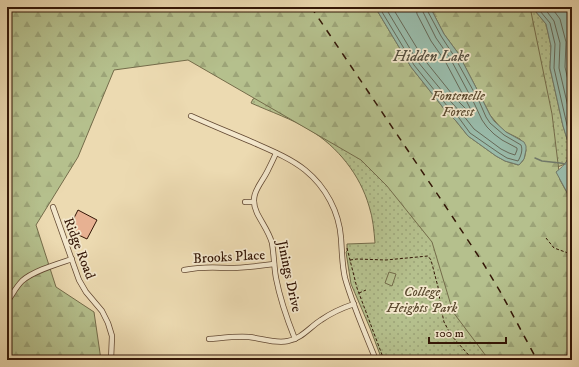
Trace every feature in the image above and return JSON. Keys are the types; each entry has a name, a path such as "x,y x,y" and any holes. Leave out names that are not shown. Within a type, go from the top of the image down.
{"street":[{"path":"190,116 276,153 305,170 320,185 329,197 334,208 339,226 344,271 354,304 378,360"},
{"path":"245,202 254,202 254,197 258,187 276,153"},
{"name":"Jinings Drive","path":"254,202 257,212 271,238 280,297 295,339"},
{"name":"Ridge Road","path":"53,207 82,286 102,311 108,323 112,336 111,360"},
{"path":"7,302 17,287 26,278 72,259"},
{"name":"Brooks Place","path":"184,270 207,267 248,267 274,264"},
{"path":"209,340 239,337 284,342 295,339 328,315 354,304"}],"path":[{"path":"546,238 554,248 568,254 572,259"},
{"path":"378,360 384,359 358,293 350,260 386,260 428,256 431,260 438,287 440,308 444,322 451,335 473,360"},
{"path":"358,293 366,290"}],"green space":[{"path":"7,7 375,7 411,67 468,136 496,156 505,161 518,165 523,161 526,150 520,139 506,132 490,115 458,53 444,34 430,7 530,7 552,114 560,180 572,202 572,360 489,360 453,312 432,242 387,186 361,160 188,60 114,70 78,157 36,225 56,287 94,312 101,360 7,360"},
{"name":"Fontenelle Forest","path":"271,7 536,7 536,12 546,24 551,46 550,68 563,126 571,148 569,159 565,164 437,216 523,360 382,360 351,284 346,252 347,244 375,243 370,211 360,183 339,153 320,137 296,122 251,103 253,99 319,76"},
{"path":"389,272 396,274 392,286 385,283"}],"water":[{"name":"Hidden Lake","path":"375,7 430,7 444,34 458,53 494,121 506,132 524,142 526,150 524,159 519,165 505,161 496,156 468,136 411,67"},
{"path":"536,7 572,7 572,198 569,196 556,172 566,162 571,148 563,126 550,68 551,46 546,24 536,12"}],"building":[{"path":"78,210 97,220 87,239 68,230"}],"waterway":[{"path":"535,158 542,161 565,164"}],"railway":[{"path":"311,7 483,263 537,360"}],"park label":[{"name":"College Heights Park","path":"422,300"}]}
